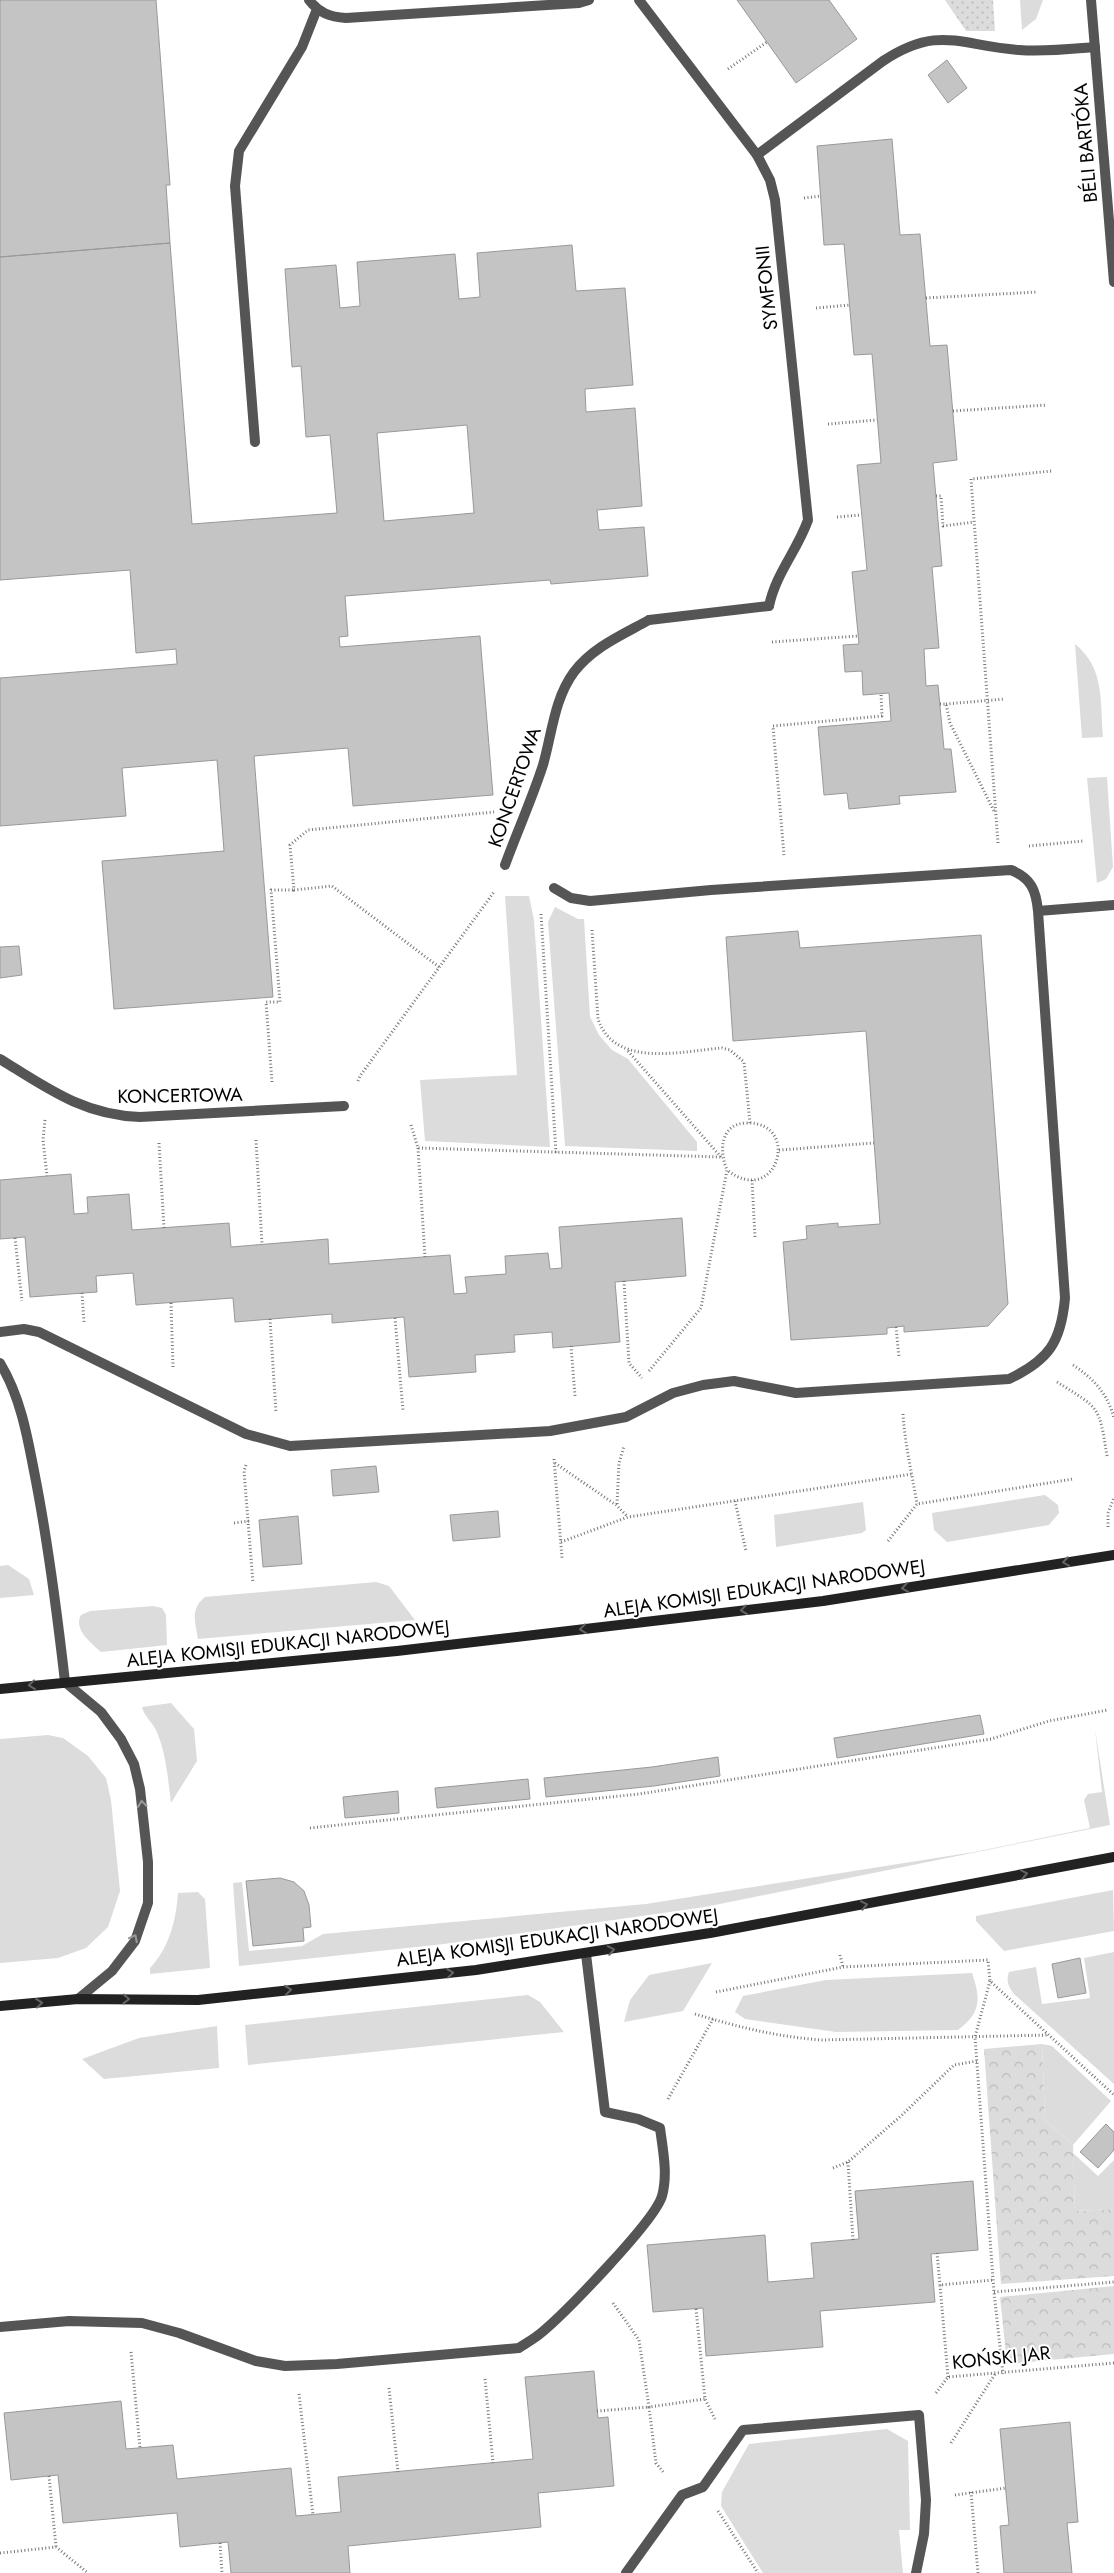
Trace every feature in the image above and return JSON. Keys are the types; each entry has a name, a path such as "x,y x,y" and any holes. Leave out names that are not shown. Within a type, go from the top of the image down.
{"main road":[{"name":"ALEJA KOMISJI EDUKACJI NARODOWEJ","path":"0,1689 397,1651 823,1601 1114,1555"},
{"name":"ALEJA KOMISJI EDUKACJI NARODOWEJ","path":"0,2006 78,1999 198,2000 476,1970 710,1933 1114,1858"}],"street":[{"path":"309,0 317,9 333,17 346,18 579,4 589,0"},
{"name":"SYMFONII","path":"639,0 757,156 770,180 775,200 808,520 801,539 777,579 769,606"},
{"name":"BÉLI BARTÓKA","path":"1091,0 1114,282"},
{"path":"255,442 235,186 240,151 302,47 317,9"},
{"path":"757,156 883,61 904,48 924,41 954,40 1017,50 1047,51 1096,47"},
{"name":"KONCERTOWA","path":"505,865 543,766 562,691 574,672 605,644 649,620 769,606"},
{"path":"0,1332 24,1329 39,1332 139,1383 246,1434 290,1446 550,1431 626,1417 673,1393 703,1385 734,1381 796,1393 1009,1379 1033,1368 1049,1350 1063,1324 1065,1298 1038,911 1036,892 1028,880 1011,870 711,890 590,901 571,898 554,888"},
{"path":"1038,911 1114,905"},
{"name":"KONCERTOWA","path":"0,1059 70,1102 93,1111 116,1116 157,1117 344,1106"},
{"path":"0,1364 10,1379 24,1422 32,1459 52,1569 65,1682 101,1712 121,1740 134,1764 140,1790 148,1862 148,1903 135,1940 112,1971 78,1999"},
{"path":"0,2327 69,2321 142,2323 179,2333 256,2361 295,2366 519,2348 541,2333 596,2277 649,2219 661,2198 665,2169 660,2128 638,2119 605,2112 586,1954"},
{"path":"626,2573 682,2495 703,2487 733,2447 743,2430 919,2414 926,2500 924,2534 916,2573"}],"path":[{"path":"703,86 766,42"},
{"path":"926,298 1037,292"},
{"path":"953,411 1047,405"},
{"path":"798,426 877,420"},
{"path":"999,848 970,479 1052,471"},
{"path":"936,496 941,496 943,526 974,522"},
{"path":"772,642 858,636"},
{"path":"782,837 772,726 882,716 881,693"},
{"path":"940,704 1005,699"},
{"path":"946,704 950,723 996,816"},
{"path":"294,890 290,845 308,830 526,809"},
{"name":"KONCERTOWA","path":"358,1083 360,1076 496,889 505,865"},
{"path":"273,1088 266,1002 280,1002 271,890 294,890 332,886 439,967"},
{"path":"590,901 598,1019 602,1030 616,1045 628,1051 644,1053 722,1048 730,1050 744,1062 750,1123"},
{"path":"628,1051 721,1157 727,1170 742,1180 763,1177 773,1170 779,1150 775,1136 767,1128 744,1122 733,1127 725,1136 721,1157"},
{"path":"254,1111 262,1244"},
{"path":"157,1117 164,1228"},
{"path":"411,1125 418,1148 425,1256"},
{"path":"43,1140 47,1176"},
{"path":"779,1150 874,1142"},
{"path":"418,1148 721,1157"},
{"path":"643,1379 701,1308 727,1170"},
{"path":"752,1180 755,1237"},
{"path":"15,1238 20,1289"},
{"path":"624,1281 629,1363 643,1379 644,1408"},
{"path":"171,1303 173,1346"},
{"path":"395,1318 405,1439"},
{"path":"270,1319 278,1444"},
{"path":"571,1346 575,1399"},
{"path":"1049,1350 1081,1370 1097,1384 1111,1405 1114,1418"},
{"path":"1033,1368 1092,1404 1099,1414 1107,1456"},
{"path":"901,1386 906,1449 910,1460 917,1504"},
{"path":"616,1505 619,1463 627,1437 626,1417"},
{"path":"550,1431 562,1558"},
{"path":"253,1583 244,1471 259,1438"},
{"path":"554,1463 616,1505 628,1517"},
{"path":"561,1542 628,1517 912,1474"},
{"path":"888,1541 917,1504 1073,1479"},
{"path":"1108,1527 1108,1513 1114,1498"},
{"path":"735,1501 746,1551"},
{"path":"234,1523 248,1521"},
{"path":"310,1828 639,1794 991,1739 1049,1720 1108,1710"},
{"path":"840,1955 843,1968"},
{"path":"716,1992 843,1968 988,1960 990,1981 976,2038 993,2280 1003,2374"},
{"path":"990,1981 1114,2095"},
{"path":"695,2014 753,2031 789,2038 862,2041 1049,2035"},
{"path":"668,2098 713,2019"},
{"path":"833,2168 848,2162 902,2115 954,2065 977,2061"},
{"path":"848,2162 853,2240"},
{"path":"937,2253 948,2376"},
{"path":"596,2277 638,2340 656,2463 682,2495"},
{"path":"940,2285 993,2280"},
{"path":"994,2292 1114,2282"},
{"path":"696,2309 707,2407 733,2447"},
{"path":"128,2323 140,2448"},
{"path":"482,2352 493,2463"},
{"path":"387,2360 398,2472"},
{"name":"KOŃSKI JAR","path":"919,2414 948,2376 1003,2374 1114,2363"},
{"path":"295,2366 313,2515"},
{"path":"923,2458 946,2451 996,2374"},
{"path":"597,2411 649,2407 705,2399"},
{"path":"49,2476 56,2547"},
{"path":"703,2487 758,2573"},
{"path":"926,2500 1006,2488"},
{"path":"972,2492 978,2573"},
{"path":"220,2543 222,2573"},
{"path":"0,2553 56,2547 88,2573"}],"green space":[{"path":"945,0 993,0 995,31 966,31"},
{"path":"1020,0 1043,0 1036,19 1022,30"},
{"path":"1075,644 1085,653 1096,674 1101,698 1103,737 1082,738"},
{"path":"1107,777 1113,867 1106,879 1097,883 1087,778"},
{"path":"505,896 529,896 534,920 550,1147 425,1141 420,1080 517,1075"},
{"path":"555,907 578,919 584,919 590,1017 599,1035 612,1050 628,1059 697,1142 697,1151 565,1146 548,922"},
{"path":"1045,1495 1058,1505 1059,1513 1049,1525 947,1542 934,1530 932,1513"},
{"path":"863,1502 866,1530 862,1533 776,1547 774,1515"},
{"path":"8,1565 29,1579 34,1595 0,1598 0,1566"},
{"path":"376,1582 389,1586 415,1620 198,1639 195,1611 205,1597"},
{"path":"153,1606 162,1608 166,1615 167,1645 101,1652 84,1635 79,1625 81,1615 90,1611"},
{"path":"171,1703 194,1729 197,1761 171,1803 162,1747 156,1730 142,1707"},
{"path":"1095,1729 1110,1825 705,1907 444,1944 239,1966 233,1883 242,1882 249,1951 302,1946 323,1934 646,1904 974,1852 1090,1828 1084,1800 1088,1794 1102,1792"},
{"path":"48,1735 63,1738 88,1756 106,1778 111,1800 120,1891 108,1927 86,1948 58,1958 0,1963 0,1739"},
{"path":"1113,1890 1114,1931 1004,1951 976,1921 976,1916"},
{"path":"198,1892 205,1899 210,1968 150,1974 150,1968 167,1943 173,1924 178,1893"},
{"path":"1114,1952 1114,2084 1014,1994 1009,1986 1008,1978 1009,1972 1036,1967 1042,2004 1090,1998 1084,1958"},
{"path":"712,1963 683,2011 624,2022 630,2000 649,1975"},
{"path":"972,1973 977,1990 977,2005 971,2018 958,2030 836,2032 745,2019 735,2012 743,1996 826,1980"},
{"path":"528,1995 540,2002 564,2032 248,2065 245,2025"},
{"path":"217,2026 219,2068 104,2079 82,2059 139,2038"},
{"path":"1042,2044 1052,2046 1111,2101 1073,2145 1045,2120"},
{"path":"1042,2044 1045,2120 1073,2145 1075,2211 1114,2209 1114,2276 1001,2284 984,2049"},
{"path":"1073,2153 1098,2176 1114,2160 1114,2209 1075,2211"},
{"path":"1114,2286 1114,2354 1007,2364 1000,2297"},
{"path":"887,2429 908,2441 910,2530 899,2530 903,2573 763,2573 721,2506 722,2492 749,2444"}],"building":[{"path":"0,0 156,0 170,185 166,185 170,243 0,257"},
{"path":"737,0 829,0 857,39 796,83"},
{"path":"947,60 967,88 948,103 928,75"},
{"path":"892,139 900,235 920,234 930,346 947,345 957,460 933,463 942,566 932,567 939,648 924,649 926,686 938,685 944,749 951,749 956,792 899,796 900,804 849,809 847,793 824,795 818,727 891,721 889,693 863,695 862,671 845,672 843,645 859,644 852,572 867,570 857,465 881,463 872,354 854,355 844,244 824,245 817,146"},
{"path":"170,243 192,524 337,513 330,435 306,437 301,366 292,367 285,269 336,265 340,308 360,306 357,262 455,254 459,299 480,297 477,253 572,245 576,291 625,288 633,385 585,389 586,412 635,408 642,506 597,510 599,530 644,527 648,576 551,584 550,580 345,596 348,636 339,637 340,647 480,636 493,795 353,806 348,748 254,756 273,997 114,1009 102,861 224,851 217,760 122,768 126,816 0,826 0,678 177,664 176,649 136,653 130,570 0,580 0,257","holes":["467,425 474,513 384,521 377,433"]},
{"path":"798,931 800,948 981,935 1008,1304 988,1326 904,1332 904,1326 887,1328 887,1334 791,1340 783,1242 807,1239 806,1226 838,1223 838,1227 880,1224 866,1031 733,1041 726,937"},
{"path":"19,946 22,975 0,978 0,947"},
{"path":"71,1174 74,1214 88,1213 87,1197 129,1194 132,1230 229,1223 231,1247 328,1239 329,1264 450,1255 454,1294 467,1293 465,1277 506,1274 505,1256 548,1253 550,1269 562,1268 559,1227 682,1218 686,1276 615,1282 620,1342 553,1348 552,1332 514,1335 515,1352 475,1355 476,1372 409,1377 404,1317 332,1323 332,1314 235,1322 233,1298 136,1305 133,1273 96,1276 97,1292 30,1297 25,1237 0,1239 0,1180"},
{"path":"376,1466 379,1492 333,1496 331,1470"},
{"path":"498,1511 500,1537 453,1541 450,1515"},
{"path":"298,1516 302,1564 263,1567 259,1520"},
{"path":"980,1715 984,1734 837,1758 834,1738"},
{"path":"718,1757 720,1776 654,1786 546,1797 544,1778 652,1767"},
{"path":"528,1779 530,1799 437,1808 435,1788"},
{"path":"398,1791 399,1813 345,1818 343,1797"},
{"path":"280,1878 294,1882 304,1891 309,1905 311,1927 303,1928 304,1941 253,1946 246,1881"},
{"path":"1080,1958 1086,1993 1058,1998 1052,1964"},
{"path":"1106,2124 1114,2132 1114,2150 1098,2168 1080,2152"},
{"path":"973,2181 978,2250 931,2254 935,2302 820,2311 823,2347 706,2356 703,2308 653,2312 647,2245 765,2235 768,2282 814,2278 811,2243 859,2239 855,2191"},
{"path":"594,2371 598,2418 608,2417 614,2486 538,2493 541,2527 348,2546 350,2573 231,2573 228,2542 180,2547 177,2513 63,2523 58,2475 11,2480 4,2413 121,2401 126,2449 173,2445 177,2479 291,2468 296,2516 341,2512 338,2477 533,2459 525,2377"},
{"path":"1070,2422 1078,2522 1067,2523 1072,2573 1004,2573 1000,2526 1009,2525 1000,2429"}]}
